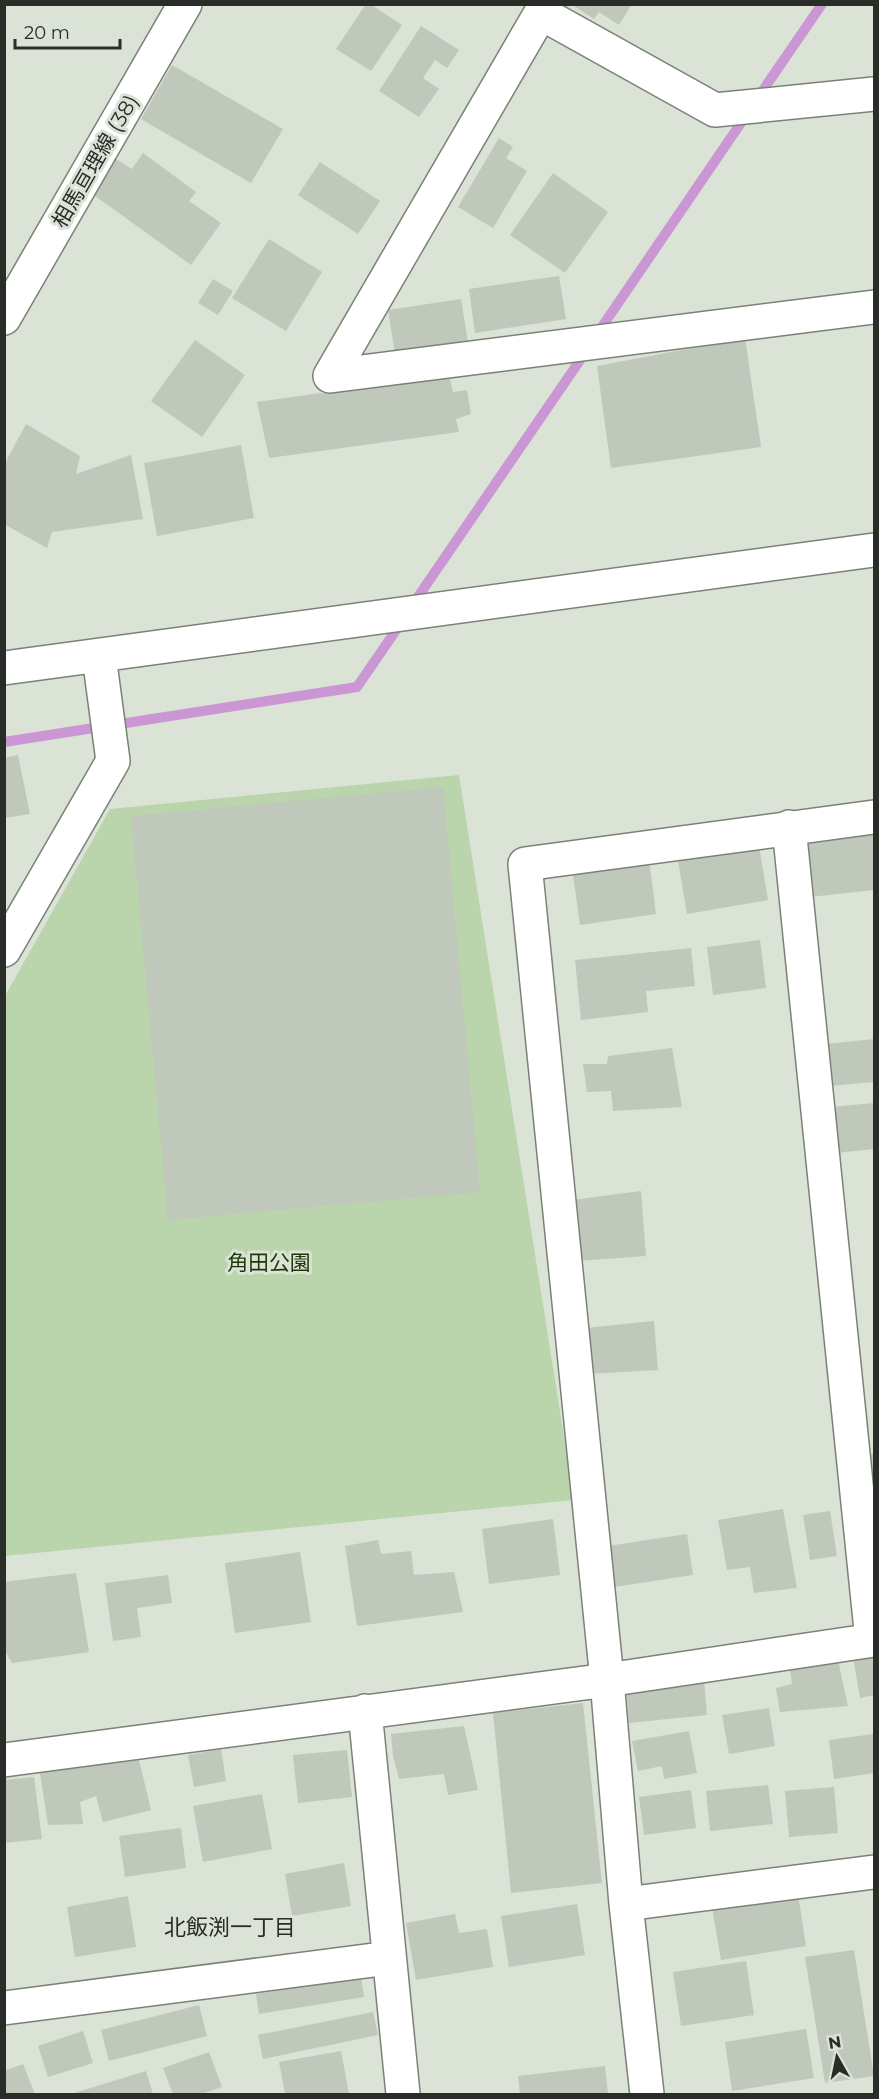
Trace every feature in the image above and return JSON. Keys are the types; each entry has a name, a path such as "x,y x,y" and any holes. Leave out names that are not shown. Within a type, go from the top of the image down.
{"street":[{"name":"相馬亘理線 (38)","path":"4,318 185,4"},
{"path":"874,94 715,110 543,9 330,376 874,307"},
{"path":"4,668 874,550"},
{"path":"4,950 113,760 99,656"},
{"path":"647,2094 626,1904 607,1680 525,864 874,817"},
{"path":"4,1760 607,1680 873,1640 789,827"},
{"path":"365,1711 403,2094"},
{"path":"626,1904 874,1872"},
{"path":"4,2008 389,1958"}],"green space":[{"name":"角田公園","path":"459,775 574,1500 5,1556 5,996 110,809"}],"building":[{"path":"366,4 370,4 402,25 371,71 336,49"},
{"path":"571,4 632,4 619,25 599,12 594,19"},
{"path":"421,26 459,50 447,68 435,60 423,78 439,89 419,117 379,91"},
{"path":"172,65 283,129 251,183 141,119"},
{"path":"499,138 513,147 506,158 527,171 493,228 458,207"},
{"path":"143,153 196,192 189,201 221,223 191,265 91,193 116,159 132,169"},
{"path":"320,162 380,201 358,234 298,195"},
{"path":"553,173 608,212 565,273 510,235"},
{"path":"269,239 322,272 286,331 232,298"},
{"path":"559,276 566,319 475,333 469,289"},
{"path":"213,279 233,291 218,315 198,303"},
{"path":"461,299 468,342 395,354 388,310"},
{"path":"745,338 761,447 611,468 597,366"},
{"path":"195,340 245,375 202,437 151,401"},
{"path":"449,375 453,392 467,390 471,414 456,419 459,432 269,458 257,402"},
{"path":"26,424 80,456 76,474 131,455 143,519 52,532 47,548 4,524 4,465"},
{"path":"241,445 254,518 157,536 144,463"},
{"path":"18,755 30,814 4,818 4,758"},
{"path":"443,787 480,1192 168,1220 131,816"},
{"path":"873,834 874,890 810,897 804,842"},
{"path":"758,840 768,900 687,914 677,854"},
{"path":"649,858 656,914 580,925 572,868"},
{"path":"760,940 766,988 713,995 707,947"},
{"path":"691,948 695,986 646,991 648,1012 581,1020 575,960"},
{"path":"874,1039 874,1082 828,1086 826,1044"},
{"path":"672,1048 682,1107 613,1111 611,1091 587,1092 583,1064 607,1064 608,1056"},
{"path":"874,1103 874,1149 836,1153 831,1107"},
{"path":"641,1191 646,1256 577,1261 572,1200"},
{"path":"654,1321 658,1370 588,1374 585,1328"},
{"path":"874,1454 874,1492 869,1493 866,1455"},
{"path":"783,1509 797,1588 754,1593 750,1567 727,1570 718,1520"},
{"path":"830,1511 837,1556 810,1560 803,1515"},
{"path":"553,1519 560,1575 489,1584 482,1529"},
{"path":"687,1534 693,1575 614,1587 608,1546"},
{"path":"378,1540 381,1554 411,1551 414,1575 454,1572 463,1612 357,1626 345,1546"},
{"path":"300,1552 311,1622 235,1633 225,1563"},
{"path":"76,1573 89,1652 12,1663 4,1649 4,1582"},
{"path":"168,1575 172,1603 137,1608 141,1637 113,1641 105,1583"},
{"path":"874,1653 874,1695 860,1698 853,1657"},
{"path":"838,1660 848,1706 780,1712 776,1688 792,1684 790,1670"},
{"path":"704,1680 707,1715 629,1723 626,1688"},
{"path":"583,1703 602,1883 511,1893 493,1713"},
{"path":"769,1708 775,1746 729,1754 722,1715"},
{"path":"464,1726 478,1790 448,1795 444,1774 399,1779 393,1756 391,1734"},
{"path":"689,1731 697,1773 664,1779 662,1766 638,1771 632,1741"},
{"path":"874,1734 874,1773 834,1779 829,1740"},
{"path":"221,1749 226,1781 194,1787 188,1755"},
{"path":"347,1750 352,1797 298,1803 293,1755"},
{"path":"86,1758 90,1766 139,1760 151,1810 103,1822 96,1796 80,1802 83,1824 48,1825 39,1766"},
{"path":"34,1777 42,1839 4,1843 4,1780"},
{"path":"768,1785 773,1824 710,1831 706,1791"},
{"path":"834,1787 838,1833 789,1837 785,1791"},
{"path":"691,1790 696,1828 644,1835 639,1797"},
{"path":"262,1794 272,1849 203,1862 193,1806"},
{"path":"181,1828 186,1868 125,1877 119,1836"},
{"path":"344,1863 351,1906 292,1916 285,1874"},
{"path":"798,1894 806,1946 721,1960 712,1907"},
{"path":"128,1896 136,1947 75,1957 67,1907"},
{"path":"577,1904 585,1955 509,1967 501,1916"},
{"path":"455,1914 459,1933 487,1929 493,1967 416,1980 406,1923"},
{"path":"854,1950 874,2076 825,2083 805,1957"},
{"path":"746,1961 754,2015 681,2026 673,1972"},
{"path":"361,1977 364,1997 259,2014 256,1994"},
{"path":"199,2005 207,2036 109,2061 101,2030"},
{"path":"373,2012 378,2035 263,2059 258,2035"},
{"path":"806,2029 814,2078 732,2091 725,2042"},
{"path":"83,2031 93,2063 48,2077 38,2046"},
{"path":"341,2051 349,2094 285,2094 279,2062"},
{"path":"209,2052 222,2087 201,2094 173,2094 163,2068"},
{"path":"23,2064 35,2094 4,2094 4,2071"},
{"path":"605,2066 608,2094 520,2094 518,2076"},
{"path":"146,2071 153,2094 71,2094"}],"waterway":[{"path":"757,99 822,4"},
{"path":"595,337 747,114"},
{"path":"411,607 587,350"},
{"path":"4,742 357,687 403,620"}],"district":[{"name":"北飯渕一丁目","path":"230,1927"}]}
